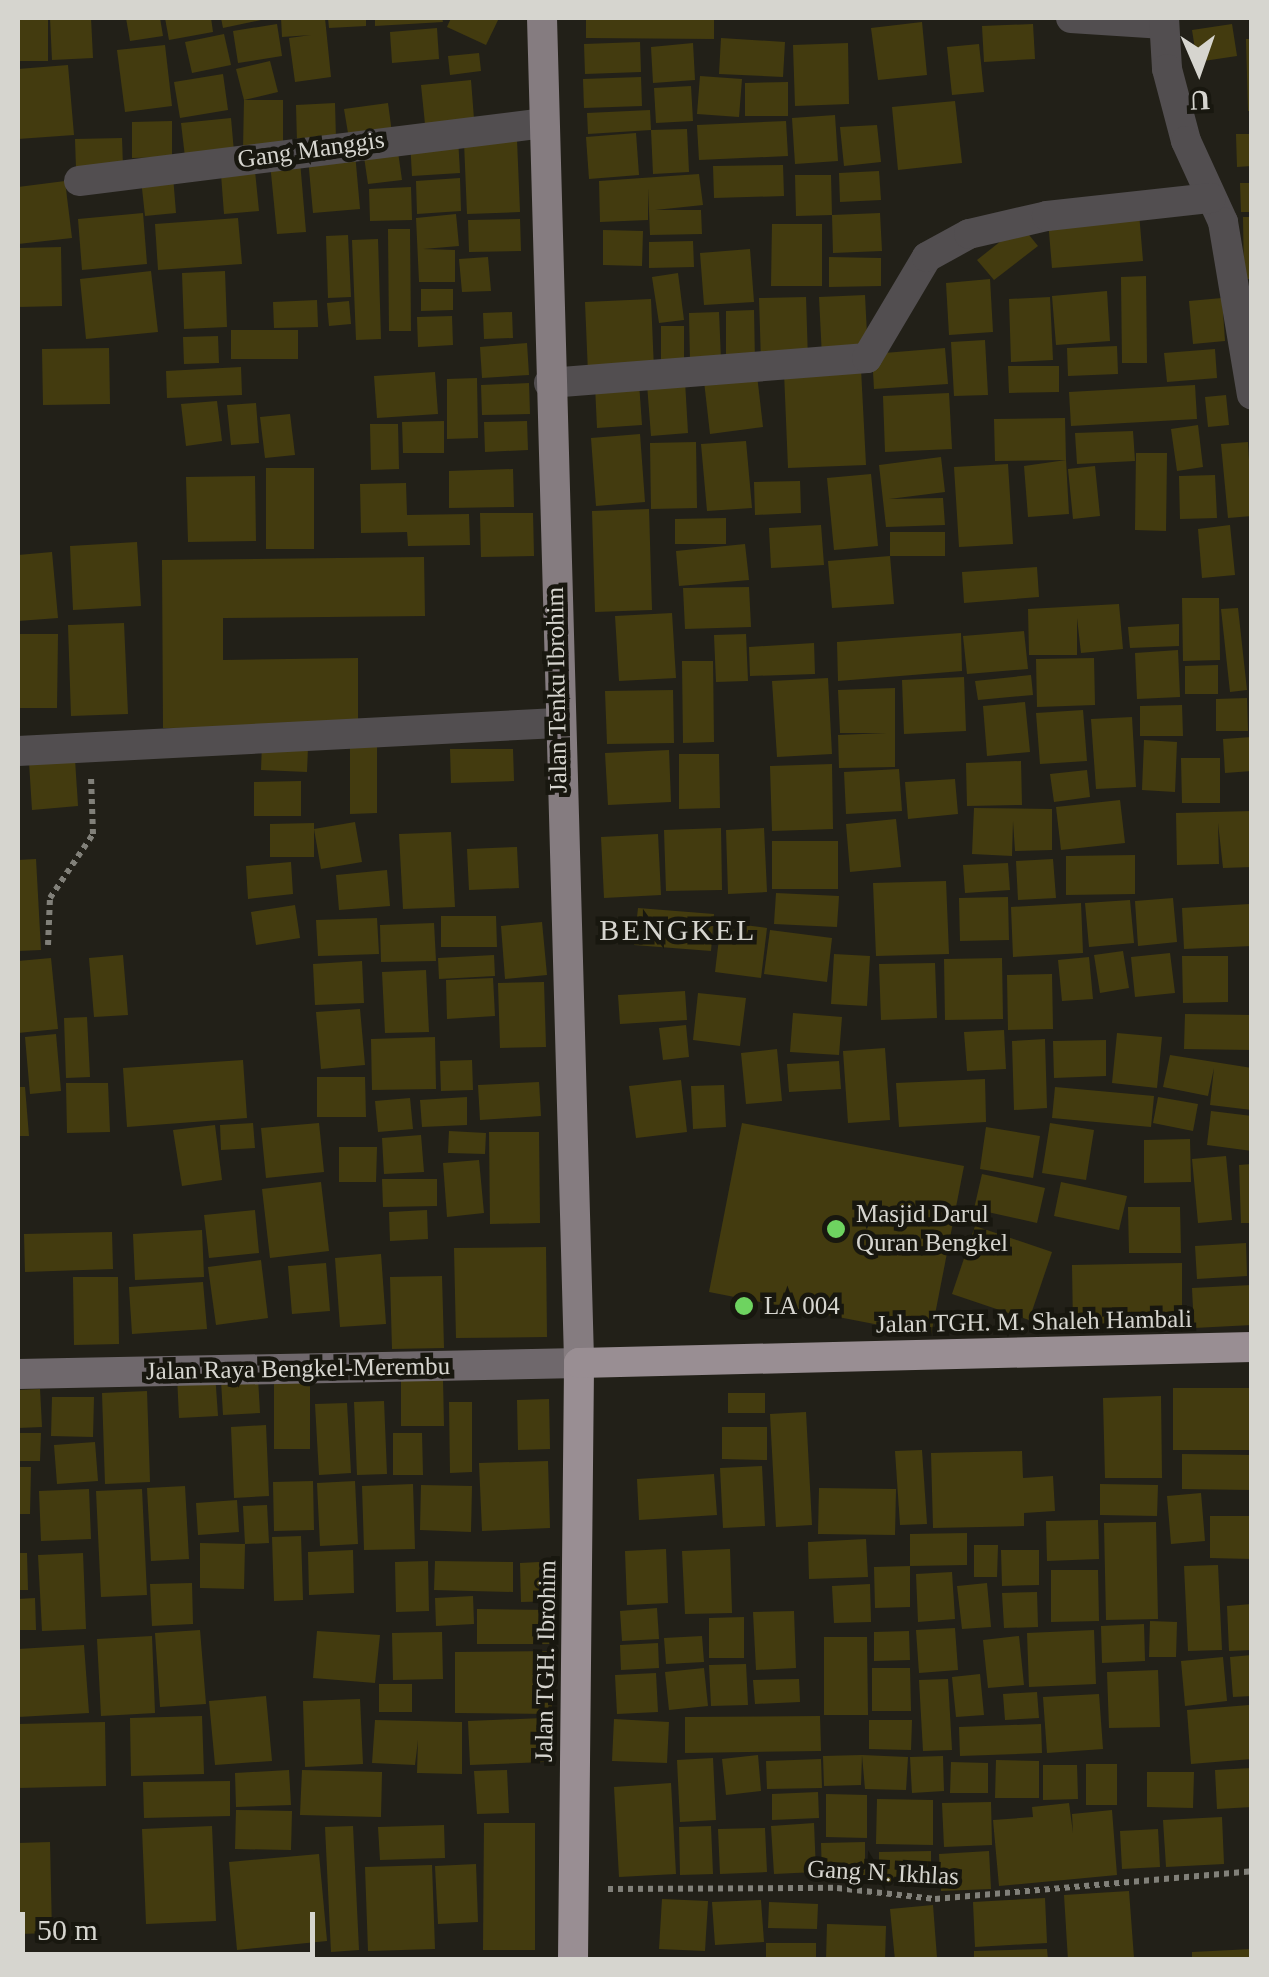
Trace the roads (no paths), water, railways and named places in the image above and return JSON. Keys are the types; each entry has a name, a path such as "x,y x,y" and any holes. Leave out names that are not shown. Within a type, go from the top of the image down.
{"highway":[{"name":"Jalan TGH. M. Shaleh Hambali","path":"579,1363 1252,1347"},
{"name":"Jalan TGH. Ibrohim","path":"573,1960 579,1363"}],"main road":[{"name":"Jalan Tenku Ibrohim","path":"542,18 557,723 579,1363"}],"street":[{"path":"1071,18 1164,21 1167,69 1210,198 1223,222 1249,340 1252,395"},
{"name":"Gang Manggis","path":"79,181 543,123"},
{"path":"548,382 867,358 927,257 969,234 1047,216 1210,198"},
{"path":"18,751 557,723"},
{"name":"Jalan Raya Bengkel-Merembu","path":"18,1374 579,1363"}],"place":[{"name":"Masjid Darul Quran Bengkel","path":"836,1229"},
{"name":"LA 004","path":"744,1306"}],"district":[{"name":"BENGKEL","path":"678,930"}]}
